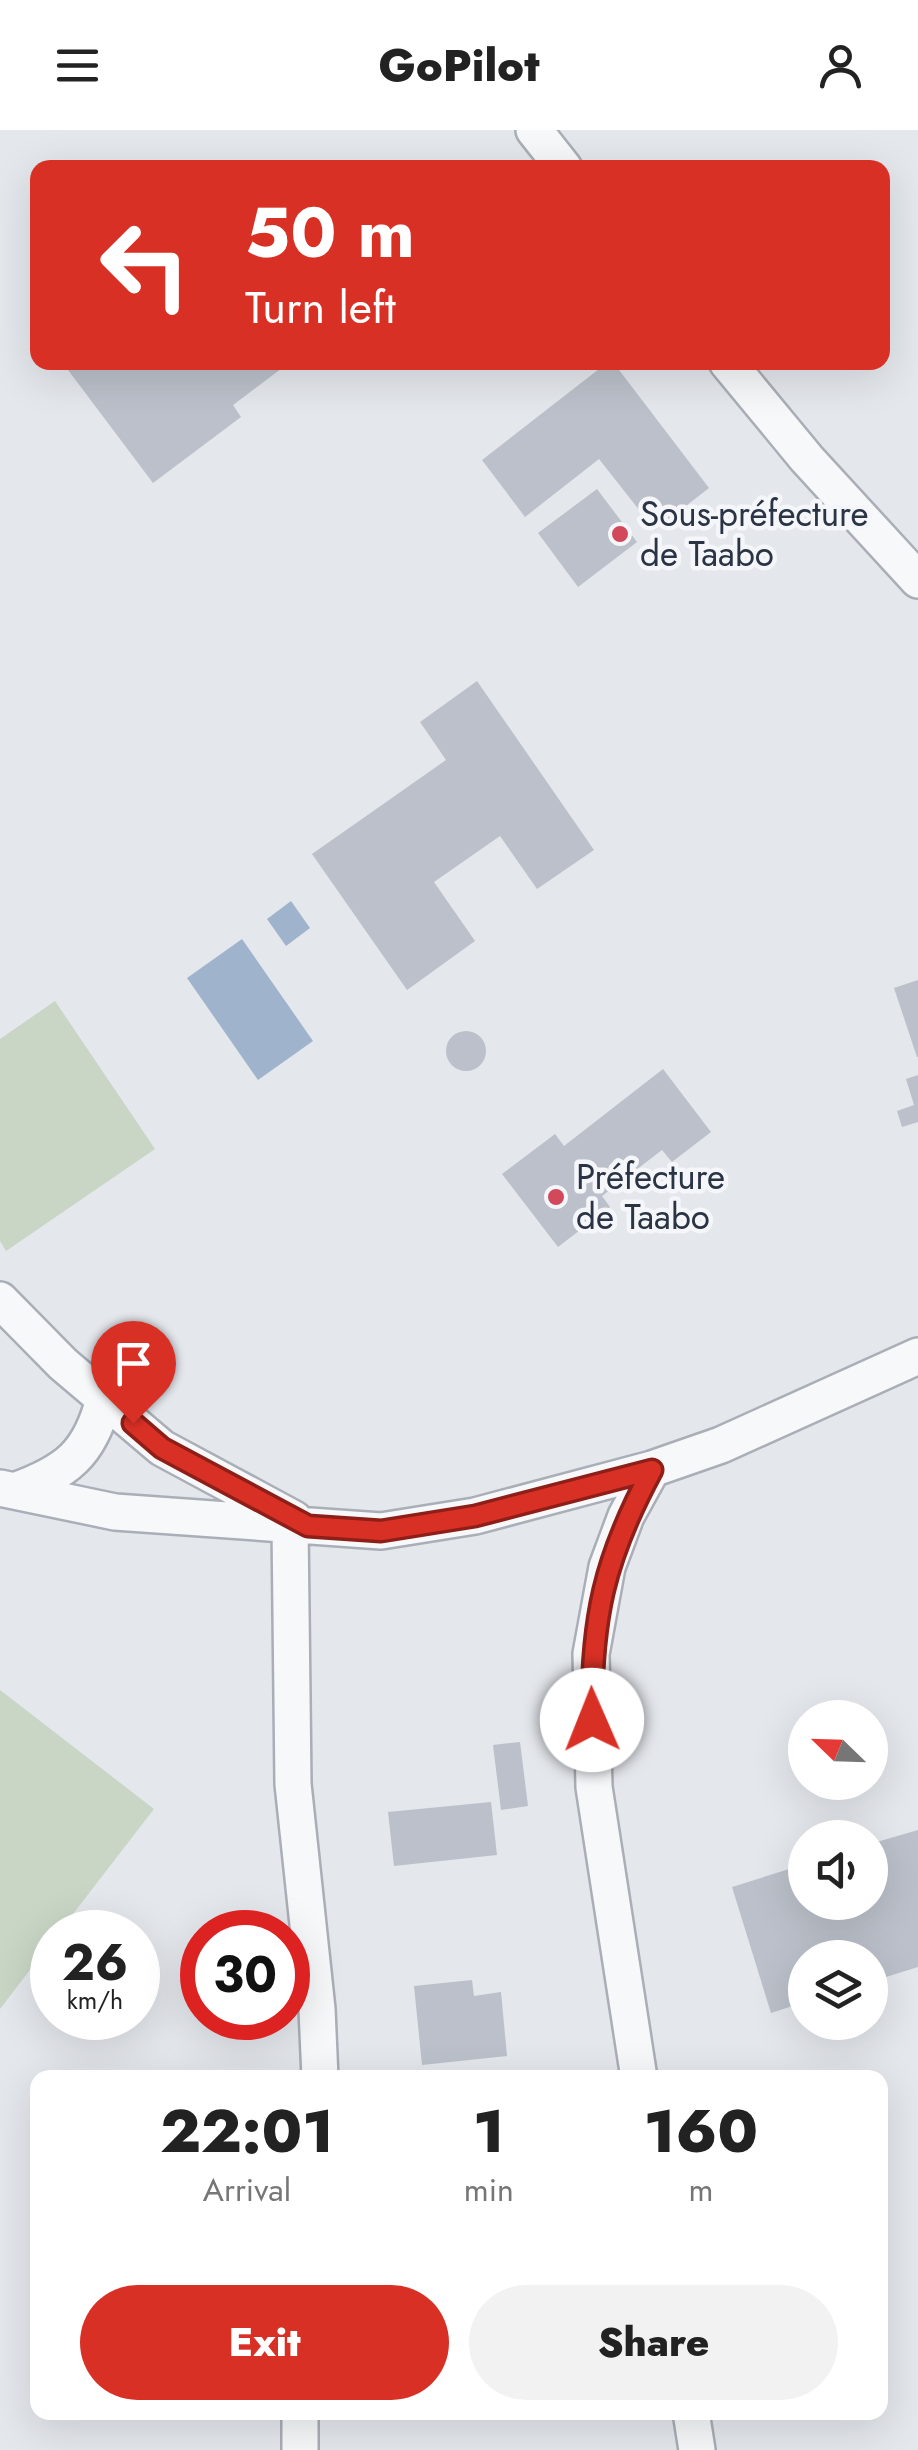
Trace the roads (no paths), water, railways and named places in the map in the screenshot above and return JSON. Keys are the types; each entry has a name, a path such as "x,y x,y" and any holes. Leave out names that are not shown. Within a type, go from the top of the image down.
{"street":[{"path":"534,130 558,160"},
{"path":"734,370 918,580"},
{"path":"0,1300 63,1364 162,1448 299,1526"},
{"path":"7,1489 115,1512 381,1531 475,1516 652,1470 722,1445 918,1356"},
{"path":"7,1489 47,1479 77,1456 98,1422 104,1399"},
{"path":"638,2070 594,1787 591,1654 607,1568 626,1516 652,1470"},
{"path":"299,1526 292,1784 317,2009 320,2070"},
{"path":"300,2420 300,2450"},
{"path":"692,2420 697,2450"}],"water":[{"path":"291,901 310,928 286,946 267,919"},
{"path":"242,939 313,1041 258,1080 187,978"}],"place":[{"name":"Sous-préfecture de Taabo","path":"620,534"},
{"name":"Préfecture de Taabo","path":"556,1197"}]}
